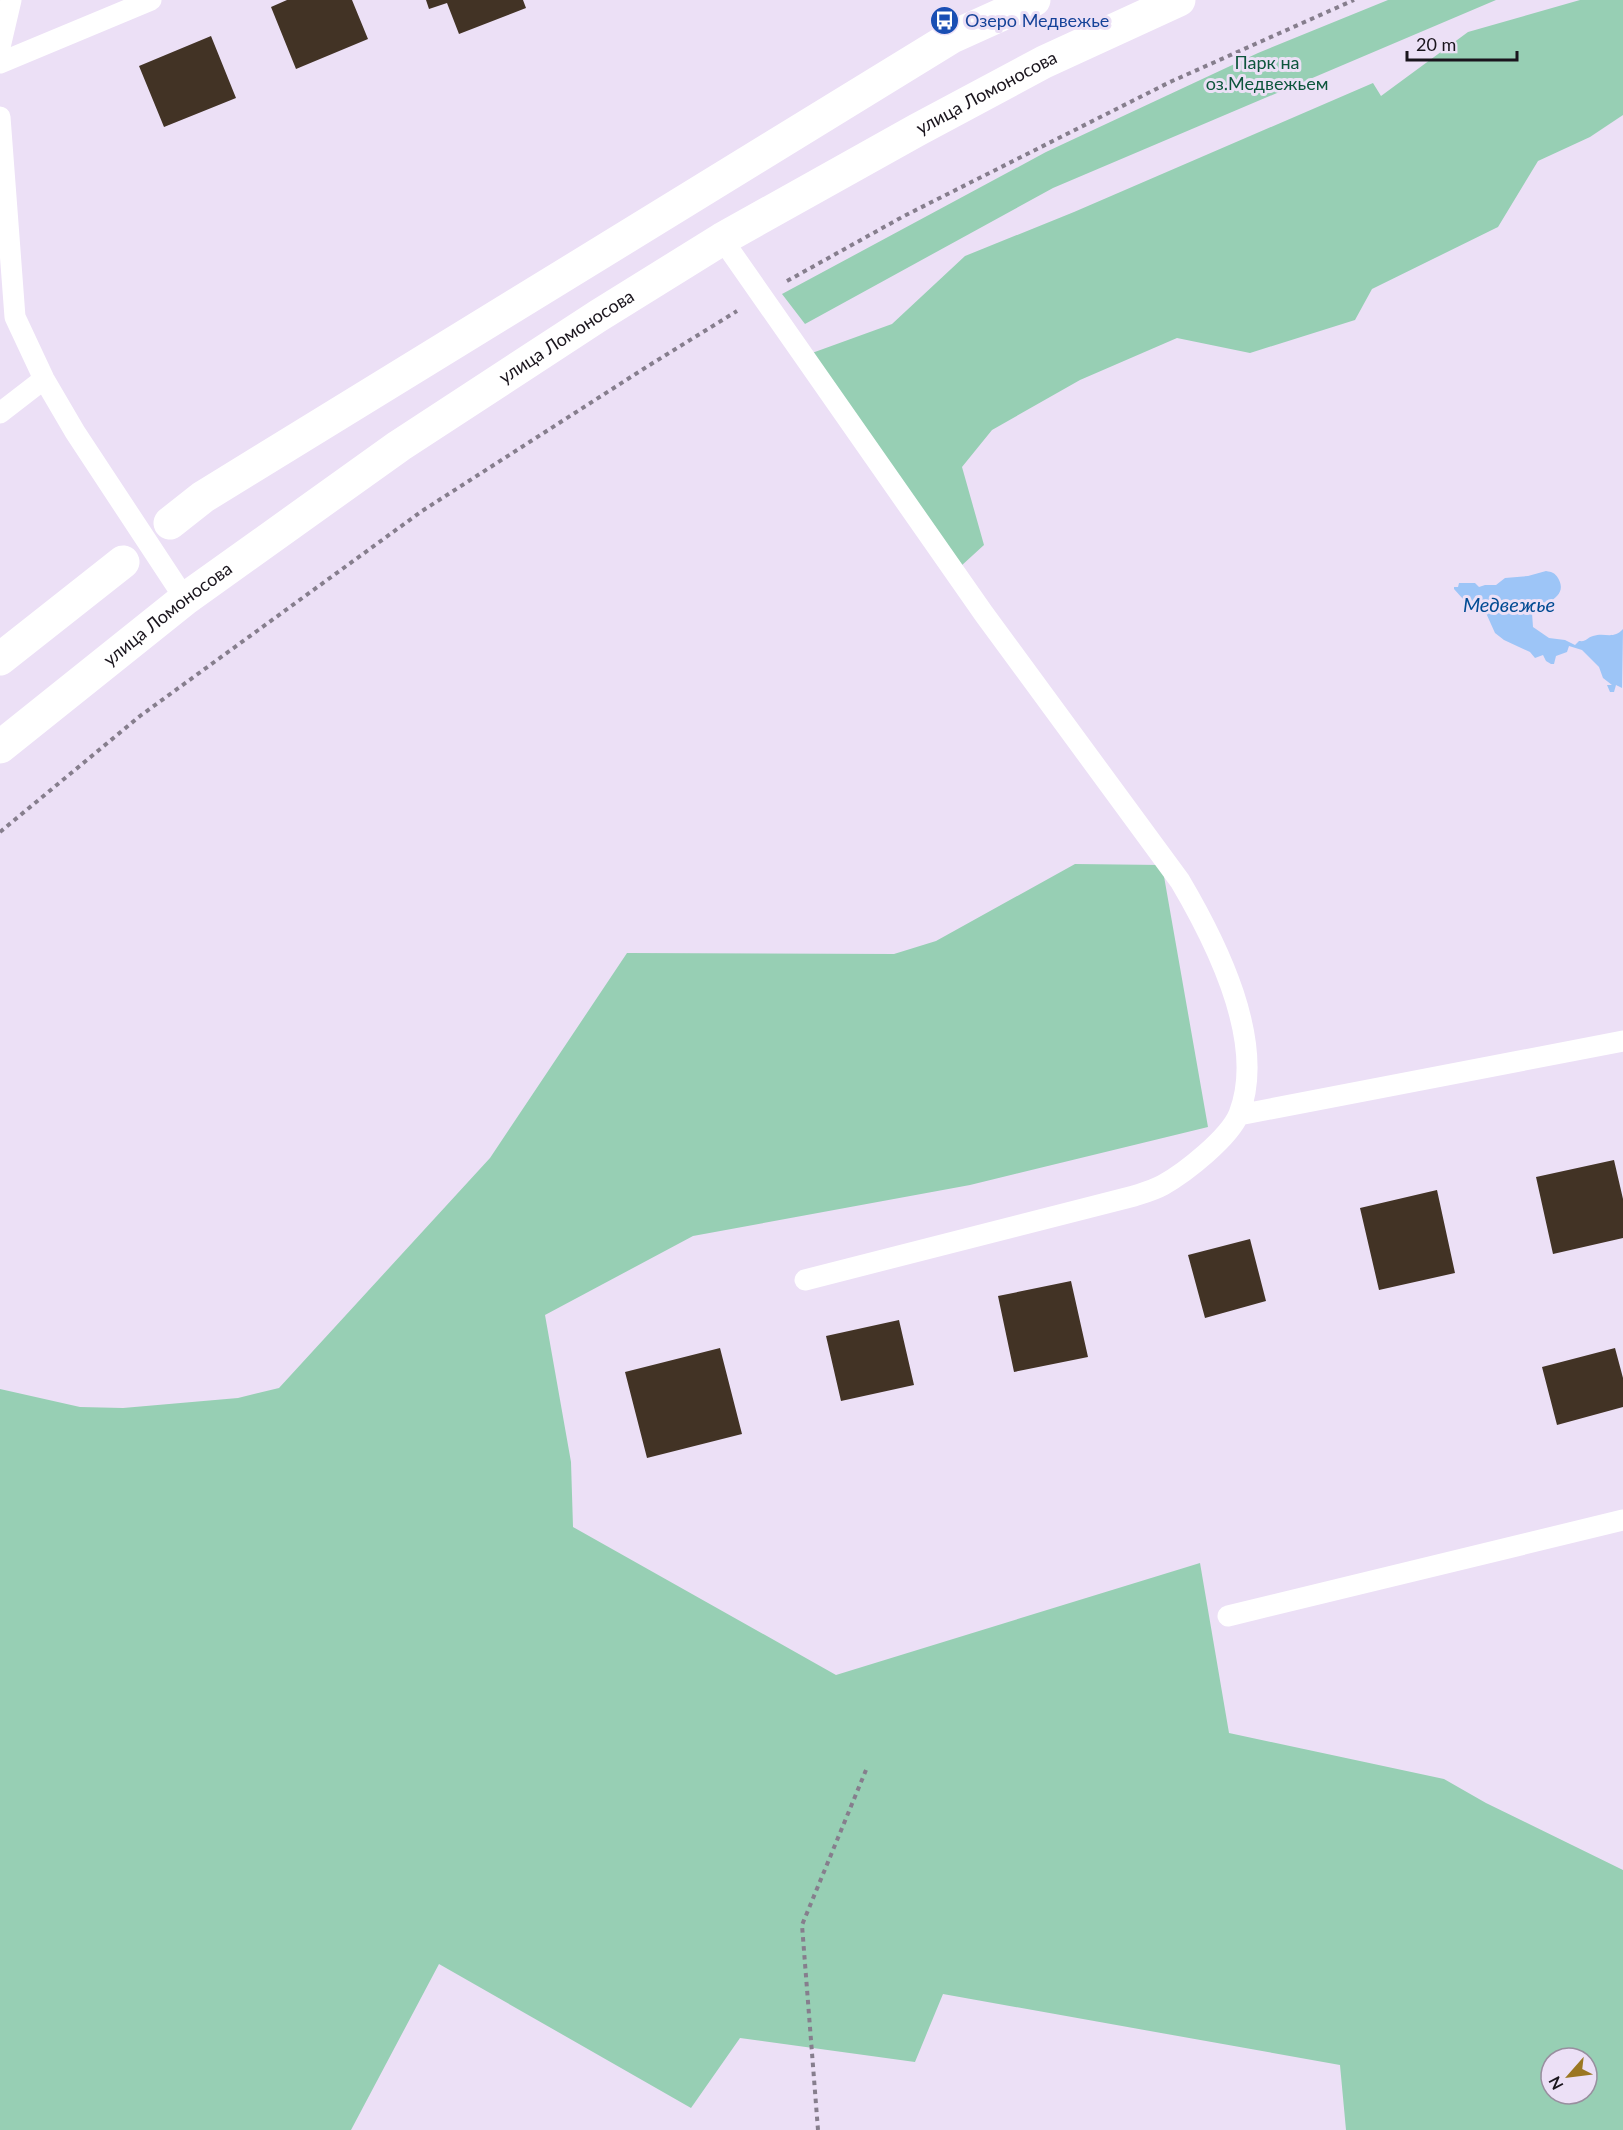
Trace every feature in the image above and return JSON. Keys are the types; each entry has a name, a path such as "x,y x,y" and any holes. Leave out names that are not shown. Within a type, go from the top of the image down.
{"street":[{"path":"170,523 203,497 952,37 1034,0"},
{"name":"улица Ломоносова","path":"0,747 185,599 448,414 598,316 722,239 917,130 1044,62 1179,0"},
{"path":"0,659 123,561"}],"lane":[{"path":"0,47 11,0"},
{"path":"0,63 151,0"},
{"path":"0,117 15,317"},
{"path":"722,239 984,614 1085,755 1149,836 1180,881 1205,924 1220,956 1243,1025 1246,1054 1245,1088 1239,1115 1219,1142 1196,1162 1163,1185 1134,1197 805,1280"},
{"path":"0,297 15,317 44,379 75,432 185,599"},
{"path":"0,412 44,379"},
{"path":"1239,1115 1623,1041"},
{"path":"1228,1616 1623,1520"}],"path":[{"path":"0,832 140,716 422,511 761,296 904,216 1170,82 1354,0"},
{"path":"818,2130 802,1925 866,1770"}],"green space":[{"name":"Парк на оз.Медвежьем","path":"1388,0 1496,0 1053,188 805,324 782,294 1046,152 1258,53"},
{"path":"1580,0 1623,0 1623,115 1590,137 1538,161 1498,227 1372,289 1355,320 1250,353 1177,338 1080,380 992,430 962,467 984,545 961,566 812,353 892,324 965,256 1074,212 1373,83 1381,96 1468,32"},
{"path":"1075,864 1162,865 1208,1127 970,1185 693,1236 545,1315 571,1462 573,1527 836,1675 1200,1563 1229,1733 1444,1779 1486,1803 1623,1870 1623,2130 1346,2130 1340,2065 943,1994 915,2062 740,2038 691,2108 439,1964 351,2130 0,2130 0,1389 80,1407 123,1408 238,1398 279,1388 490,1158 627,953 894,954 936,941"}],"water":[{"name":"Медвежье","path":"1546,571 1557,576 1561,585 1560,591 1553,600 1532,613 1533,627 1549,638 1565,640 1575,645 1593,636 1612,635 1623,629 1622,688 1616,685 1614,692 1610,692 1607,685 1612,685 1603,678 1599,667 1582,650 1569,646 1567,652 1556,656 1554,664 1551,664 1543,655 1535,658 1530,652 1504,640 1495,633 1486,613 1479,607 1476,599 1471,602 1463,599 1454,589 1459,583 1475,583 1479,587 1496,585 1505,578 1528,576"}],"building":[{"path":"287,0 352,0 368,39 296,69 271,7"},
{"path":"426,0 523,0 526,8 459,34 447,3 429,9"},
{"path":"211,36 236,98 164,127 139,66"},
{"path":"1614,1160 1623,1199 1623,1238 1553,1254 1536,1177"},
{"path":"1437,1190 1455,1273 1379,1290 1360,1208"},
{"path":"1250,1239 1266,1301 1205,1318 1188,1255"},
{"path":"1071,1281 1088,1357 1014,1372 998,1296"},
{"path":"899,1320 914,1385 841,1401 826,1336"},
{"path":"720,1348 742,1434 647,1458 625,1372"},
{"path":"1615,1348 1623,1378 1623,1407 1557,1425 1542,1367"}],"place":[{"name":"Озеро Медвежье","path":"944,21"}]}
